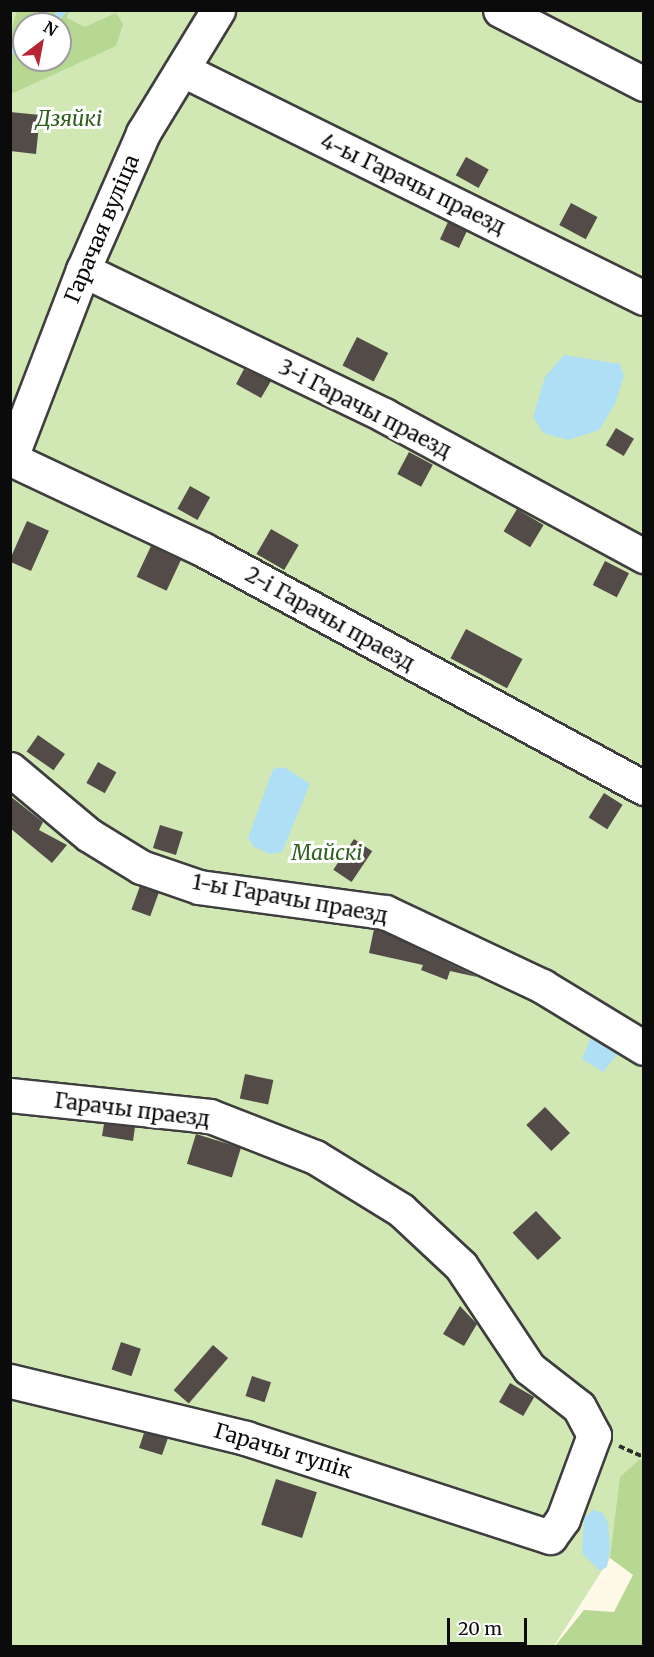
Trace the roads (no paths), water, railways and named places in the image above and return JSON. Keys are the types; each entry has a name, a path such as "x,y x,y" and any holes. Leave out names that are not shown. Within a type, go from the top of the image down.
{"street":[{"name":"Гарачая вуліца","path":"11,459 83,270 142,133 218,10"},
{"path":"500,10 644,84"},
{"name":"4-ы Гарачы праезд","path":"183,70 644,298"},
{"name":"3-і Гарачы праезд","path":"83,270 384,415 644,556"},
{"name":"2-і Гарачы праезд","path":"11,459 204,550 644,788"},
{"name":"1-ы Гарачы праезд","path":"10,769 89,835 141,867 199,887 385,912 542,986 644,1048"},
{"name":"Гарачы праезд","path":"10,1095 210,1116 315,1156 401,1210 461,1266 529,1368 579,1407 594,1435 563,1519 550,1537"},
{"name":"Гарачы тупік","path":"10,1381 246,1438 550,1537"}],"water":[{"path":"564,355 620,364 624,376 615,404 599,430 568,440 543,433 533,417 545,377"},
{"path":"284,767 310,784 282,852 270,854 254,847 248,838 273,769"},
{"path":"593,1032 621,1050 603,1072 582,1059"},
{"path":"593,1510 603,1513 608,1523 610,1548 607,1567 600,1571 582,1553 584,1518"}],"park label":[{"name":"Дзяйкі","path":"69,119"},
{"name":"Майскі","path":"327,853"}]}
